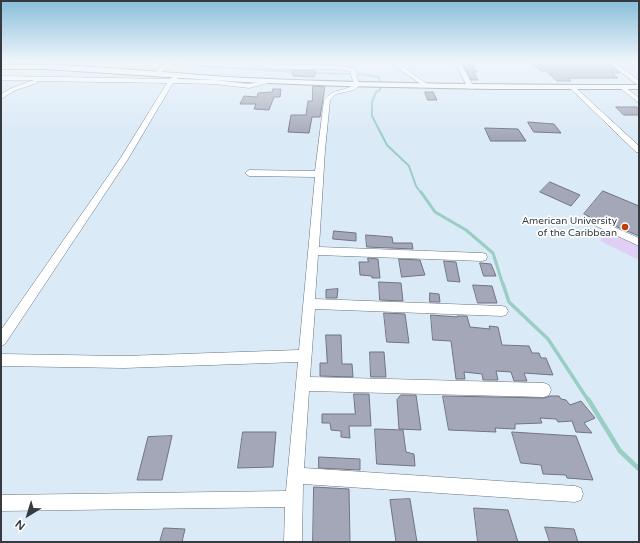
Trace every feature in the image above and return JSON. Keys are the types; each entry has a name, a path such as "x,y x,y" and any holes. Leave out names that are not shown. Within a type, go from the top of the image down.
{"main road":[{"path":"435,86 472,88 628,86"}],"street":[{"path":"1,97 14,89 22,86"},
{"path":"1,340 124,159 168,86"},
{"path":"293,542 294,499 313,251 327,100 334,93 355,86"},
{"path":"622,87 639,101"},
{"path":"573,88 639,150"},
{"path":"249,173 319,174"},
{"path":"598,223 639,242"},
{"path":"313,251 482,257"},
{"path":"310,304 502,312"},
{"path":"1,360 124,362 306,356"},
{"path":"304,384 544,390"},
{"path":"296,475 574,494"},
{"path":"1,503 294,499"}],"shaded area":[{"path":"608,230 639,244 639,260 600,241"}],"building":[{"path":"313,86 325,87 320,117 312,117 309,133 288,132 291,115 306,115 308,101 312,101"},
{"path":"273,89 281,89 280,97 274,97 269,110 254,109 256,104 240,104 244,96 257,97 258,93 272,92"},
{"path":"425,92 433,92 437,100 428,100"},
{"path":"616,107 637,107 639,110 639,115 624,115"},
{"path":"528,122 554,124 561,133 534,132"},
{"path":"485,128 518,129 526,141 491,141"},
{"name":"American University of the Caribbean","path":"550,182 580,195 571,206 540,192"},
{"name":"American University of the Caribbean","path":"603,191 639,206 639,236 598,219 595,220 584,214"},
{"path":"334,231 356,233 356,241 333,239"},
{"path":"366,235 392,237 393,243 412,243 413,249 367,247"},
{"path":"368,258 378,259 380,278 360,275 359,262 368,262"},
{"path":"399,259 420,260 425,275 402,277"},
{"path":"444,261 456,262 460,282 448,281"},
{"path":"480,263 491,264 496,276 484,276"},
{"path":"379,282 401,283 403,301 380,300"},
{"path":"473,285 492,286 497,303 478,303"},
{"path":"338,289 337,298 326,298 326,290"},
{"path":"430,293 439,294 440,302 430,302"},
{"path":"384,313 405,314 409,343 387,342"},
{"path":"431,315 457,317 467,316 470,327 490,329 489,326 498,327 502,345 529,346 532,353 539,353 541,358 546,358 553,375 524,373 527,381 514,381 511,372 496,371 498,380 483,380 482,374 464,372 465,379 456,379 451,341 433,340"},
{"path":"326,335 341,335 342,364 352,364 353,377 320,376 320,363 327,363"},
{"path":"370,352 384,352 386,377 371,377"},
{"path":"354,394 369,394 371,426 349,426 350,438 341,437 341,431 331,430 330,423 322,423 322,414 355,414"},
{"path":"401,395 416,395 421,430 399,429 397,400"},
{"path":"443,396 544,398 559,396 561,399 566,400 570,405 581,401 595,418 584,423 592,433 576,432 572,421 558,422 556,419 540,418 542,423 515,424 515,429 495,428 496,432 449,430"},
{"path":"375,429 403,430 406,452 414,454 415,466 377,464"},
{"path":"243,432 276,432 273,467 238,468"},
{"path":"512,432 576,436 593,480 567,478 566,475 543,474 541,465 521,463"},
{"path":"172,436 162,480 137,480 148,437"},
{"path":"319,457 360,459 360,470 319,468"},
{"path":"314,487 349,489 350,542 313,542"},
{"path":"410,499 417,542 396,542 390,500"},
{"path":"474,508 508,510 518,542 478,542"},
{"path":"545,527 574,529 578,542 550,542"},
{"path":"164,528 185,529 182,542 160,542"}],"waterway":[{"path":"380,87 380,90 376,92 372,102 372,116 387,145 409,166 416,186 421,193"},
{"path":"421,192 435,212 466,230 493,253 503,285"},
{"path":"503,284 509,302 548,339 588,400"},
{"path":"588,399 620,451 639,469"}],"place":[{"name":"American University of the Caribbean","path":"625,227"}]}
